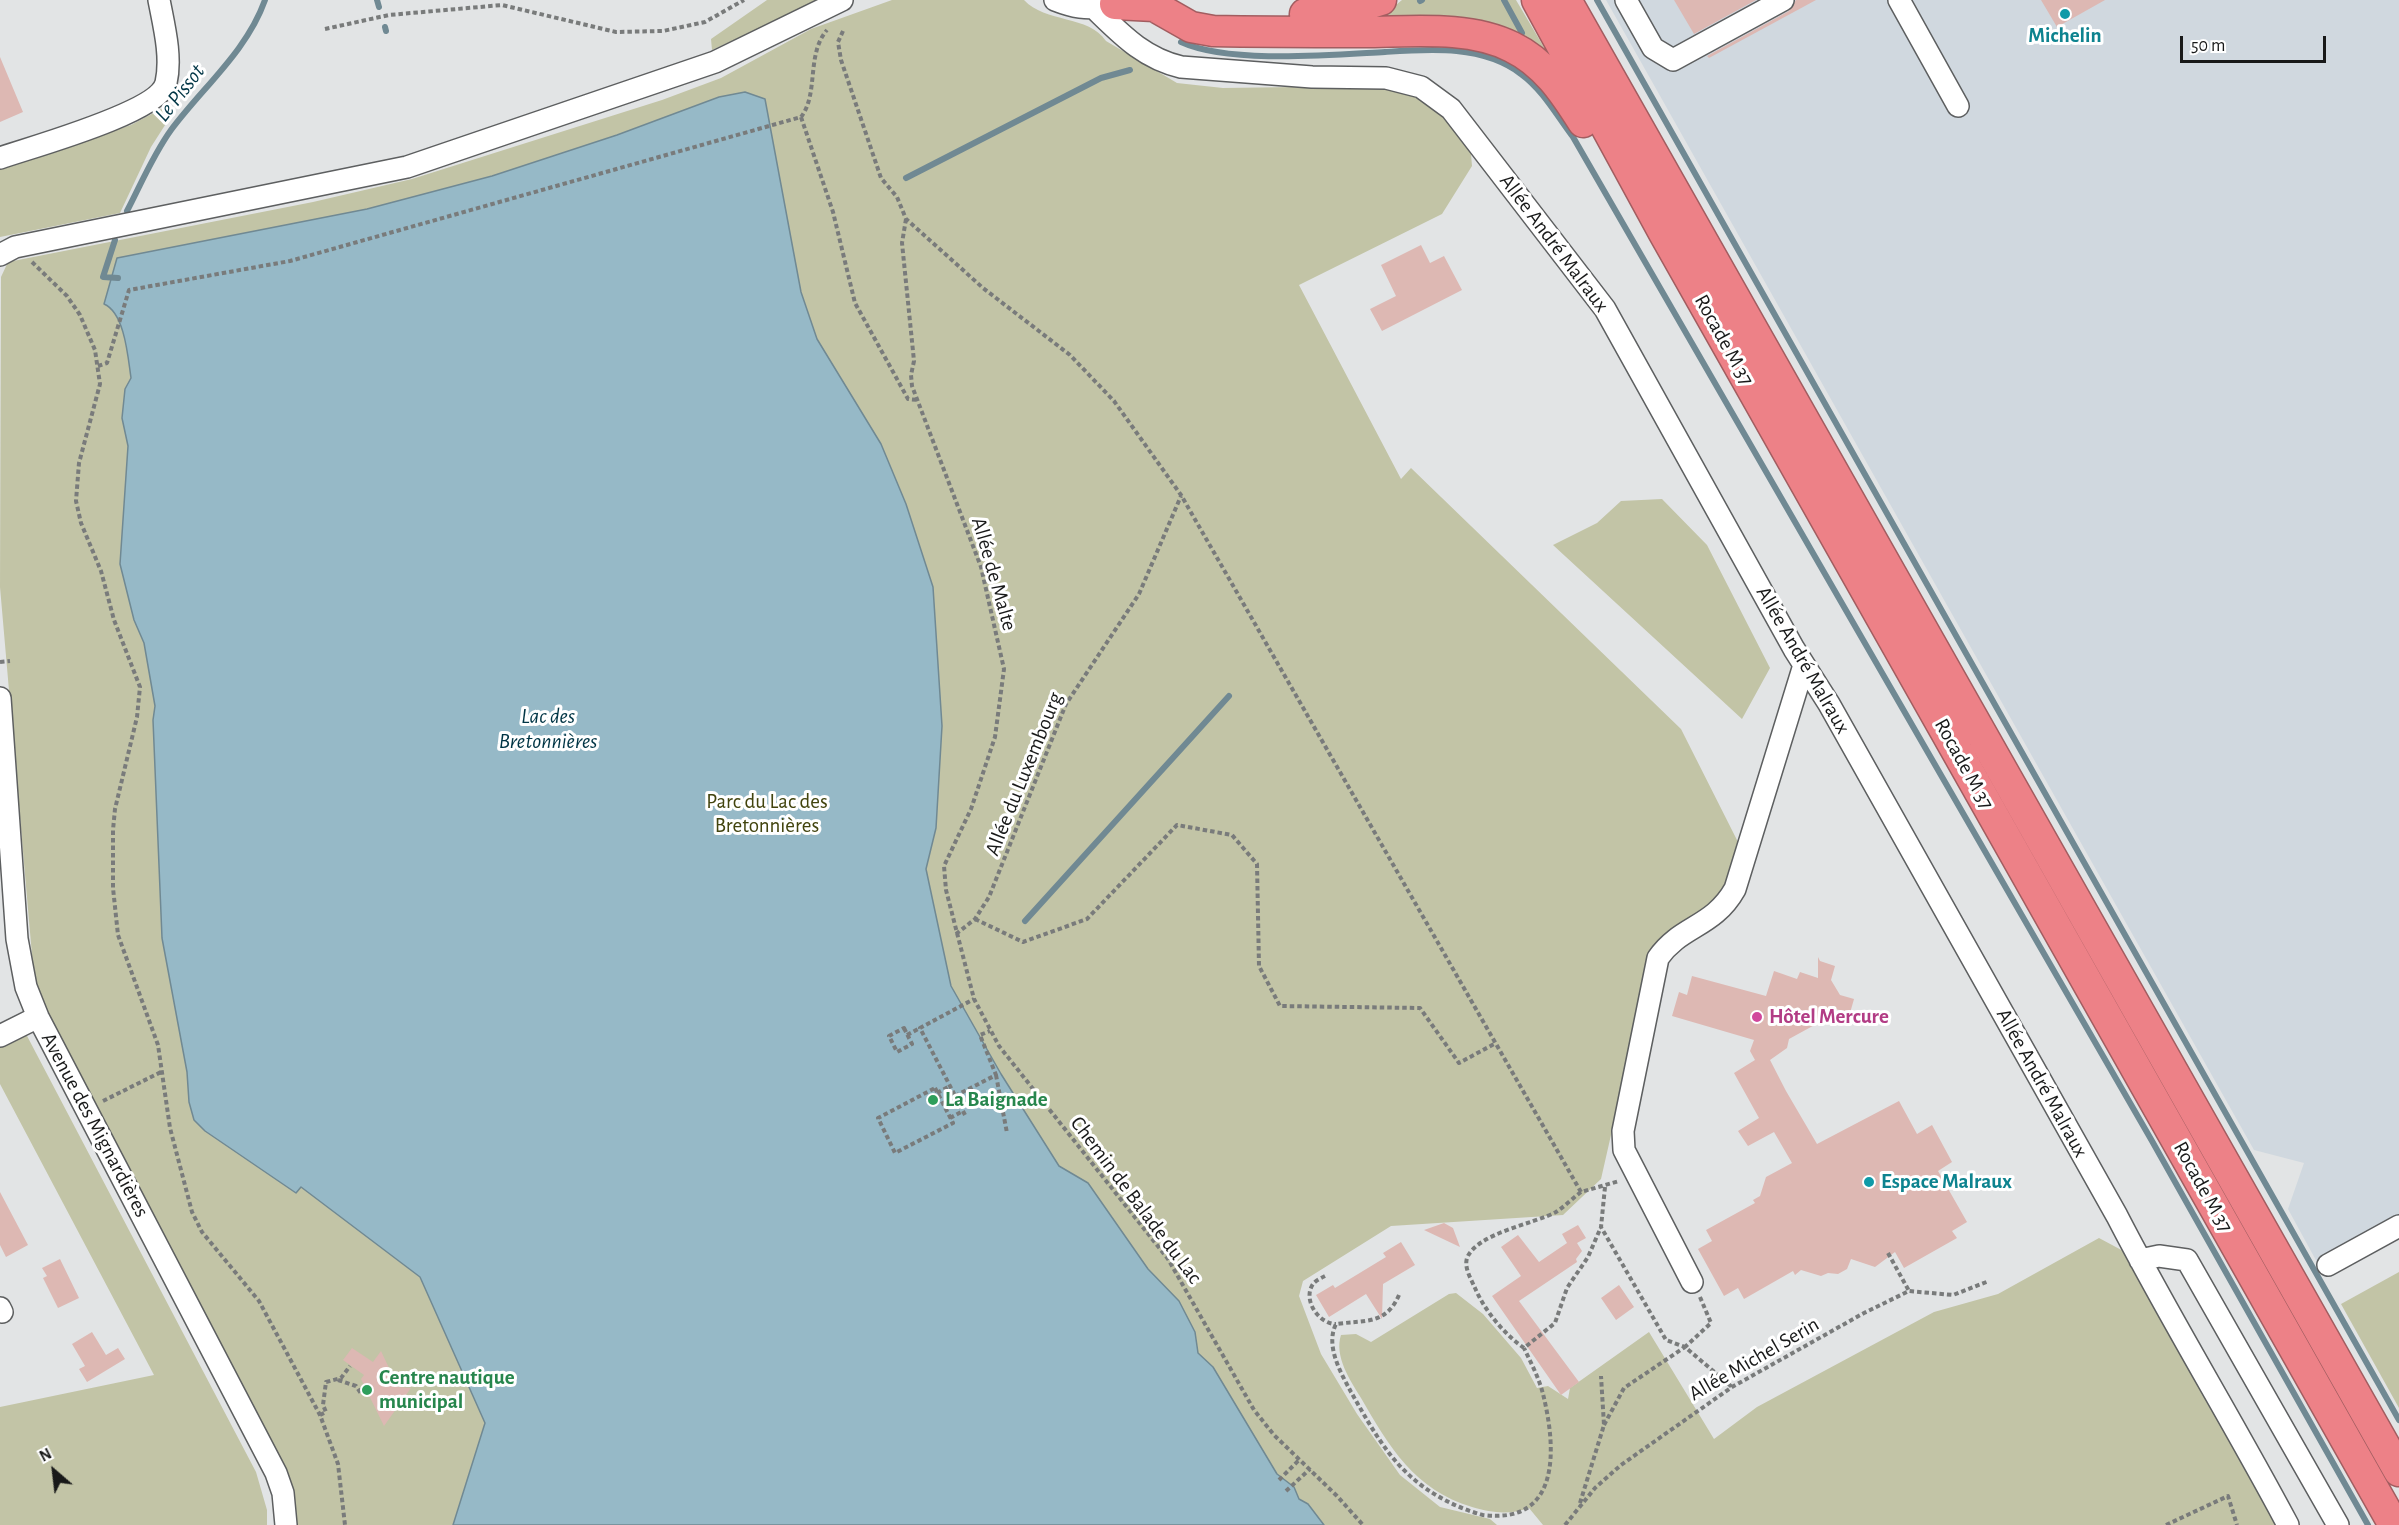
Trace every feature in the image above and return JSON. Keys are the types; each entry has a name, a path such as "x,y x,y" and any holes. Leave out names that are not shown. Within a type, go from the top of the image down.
{"highway":[{"path":"1185,0 1203,10 1224,13 1322,14 1356,9 1381,0"},
{"name":"Rocade M 37","path":"1537,0 1664,233 2394,1525"},
{"name":"Rocade M 37","path":"1566,0 2399,1471"},
{"path":"1110,4 1155,6 1191,27 1213,31 1457,33 1479,36 1512,47 1548,73 1564,92 1612,166 1664,233"}],"street":[{"path":"0,158 100,125 148,103 159,95 166,84 167,64 159,0"},
{"path":"0,255 15,247 407,167 715,62 842,0"},
{"path":"1055,0 1074,7 1110,4"},
{"path":"1626,0 1653,48 1673,60 1783,0"},
{"path":"1899,0 1958,106"},
{"name":"Allée André Malraux","path":"1110,4 1142,53 1164,63 1181,67 1312,77 1386,78 1421,87 1451,109 1605,309 2245,1443 2288,1525"},
{"path":"1692,1282 1624,1150 1623,1131 1658,958 1667,944 1724,908 1735,889 1804,665"},
{"name":"Avenue des Mignardières","path":"0,698 17,939 26,987 38,1017 276,1473 285,1508 286,1525"},
{"path":"0,1036 38,1017"},
{"path":"2328,1265 2399,1226"},
{"path":"2140,1260 2159,1256 2187,1260 2338,1525"}],"path":[{"path":"325,29 389,15 502,5 616,32 663,31 705,22 744,0"},
{"path":"98,366 107,363 129,290 290,261 771,123 801,117 807,109 816,54 824,34 830,27"},
{"path":"843,31 838,42 841,60 881,178 897,197 906,219 983,288 1070,355 1114,401 1181,495 1581,1192"},
{"path":"801,117 833,212 855,303 908,399 919,400"},
{"name":"Allée de Malte","path":"906,219 902,243 914,361 911,375 981,567 1004,669 995,737 971,809 944,866 946,891 956,934"},
{"path":"25,255 67,296 80,315 90,335 98,366 100,384 79,463 76,501 81,523 101,571 117,631 140,687 137,717 115,809 113,888 120,942 158,1045 170,1128 192,1212 202,1232 259,1301 320,1415 338,1464 345,1525"},
{"name":"Allée du Luxembourg","path":"956,934 975,919 989,897 1066,704 1139,594 1181,495"},
{"path":"0,662 10,661"},
{"path":"975,919 1023,942 1087,919 1177,825 1232,835 1257,864 1259,966 1280,1006 1420,1008 1459,1063 1496,1043"},
{"name":"Chemin de Balade du Lac","path":"956,934 974,999 990,1031 1090,1164 1168,1259 1254,1410 1274,1435 1363,1525"},
{"path":"907,1035 974,999"},
{"path":"904,1028 907,1035 912,1044 897,1053 889,1036 904,1028"},
{"path":"920,1028 964,1113 950,1118"},
{"path":"990,1031 980,1035 996,1075 1007,1133"},
{"path":"100,1102 163,1071"},
{"path":"955,1096 996,1075"},
{"path":"938,1093 950,1086"},
{"path":"935,1088 938,1093 953,1123 895,1153 878,1118 935,1088"},
{"path":"1336,1324 1332,1341 1344,1379 1395,1461 1423,1487 1476,1513 1511,1519 1529,1513 1541,1502 1548,1487 1550,1459 1544,1396 1524,1348 1513,1341 1481,1303 1467,1269 1467,1257 1477,1246 1495,1234 1557,1211 1581,1192 1605,1187 1637,1174"},
{"path":"1524,1348 1555,1323 1567,1288 1588,1257 1600,1227 1605,1187"},
{"path":"1600,1227 1666,1340 1685,1347 1732,1387"},
{"path":"1888,1253 1909,1291 1953,1295 1989,1281"},
{"path":"1324,1276 1313,1283 1309,1293 1319,1318 1329,1324 1369,1321 1383,1316 1393,1309 1399,1295"},
{"path":"1579,1507 1604,1425 1624,1388 1685,1347 1711,1323 1692,1282"},
{"name":"Allée Michel Serin","path":"1565,1525 1579,1507 1621,1465 1732,1387 1864,1313 1909,1291"},
{"path":"338,1380 350,1366"},
{"path":"1601,1376 1604,1425"},
{"path":"320,1415 326,1412 323,1405 326,1382 338,1380 356,1386 362,1395"},
{"path":"1279,1480 1300,1459"},
{"path":"1286,1491 1310,1469"},
{"path":"2166,1525 2228,1496 2237,1525"}],"shaded area":[{"path":"1606,0 2399,0 2399,1218 2318,1264 2288,1209 2304,1163 2254,1150"}],"green space":[{"path":"767,0 821,0 712,50 711,39"},
{"name":"Parc du Lac des Bretonnières","path":"892,0 1024,0 1043,12 1089,27 1106,41 1177,83 1223,88 1368,86 1408,94 1435,106 1455,125 1471,154 1472,166 1442,214 1299,285 1401,479 1411,468 1681,729 1740,846 1722,897 1651,959 1601,1179 1563,1215 1391,1226 1303,1281 1299,1296 1321,1354 1357,1414 1400,1475 1440,1507 1490,1519 1497,1525 286,1525 285,1508 156,1220 45,1011 34,978 0,587 1,277 8,262 313,202 412,179 662,100 721,78 811,29"},
{"path":"1402,0 1516,0 1545,49 1386,18 1387,12"},
{"path":"163,108 167,122 151,147 120,213 0,237 0,169 131,125"},
{"path":"1662,499 1707,545 1770,668 1742,719 1553,545 1597,523 1621,501"},
{"path":"26,1034 256,1472 267,1510 267,1525 0,1525 0,1407 154,1375 0,1084 0,1046"},
{"path":"2099,1238 2140,1260 2288,1525 1543,1525 1529,1508 1514,1512 1500,1512 1472,1507 1435,1490 1419,1478 1393,1450 1348,1376 1341,1359 1339,1343 1341,1335 1356,1334 1371,1342 1449,1294 1456,1293 1483,1314 1521,1358 1537,1388 1548,1386 1568,1399 1570,1388 1649,1332 1714,1439 1757,1407 1934,1312 1998,1294"},
{"path":"2399,1272 2399,1408 2341,1304"}],"water":[{"name":"Lac des Bretonnières","path":"745,92 765,99 801,292 817,339 881,444 906,504 933,587 942,726 936,828 926,869 951,986 1001,1074 1059,1166 1088,1183 1148,1269 1179,1301 1195,1332 1198,1353 1213,1367 1277,1474 1294,1487 1299,1499 1308,1504 1324,1525 453,1525 485,1423 420,1277 301,1187 296,1193 205,1131 194,1120 189,1102 187,1072 162,938 153,720 155,706 144,643 134,620 120,564 128,446 122,418 125,389 131,378 121,326 111,309 104,304 117,258 367,209 492,176 617,135 719,97"}],"building":[{"path":"1674,0 1756,0 1694,34"},
{"path":"1796,0 1816,0 1709,58 1707,56 1789,11"},
{"name":"Michelin","path":"2041,0 2105,0 2057,27"},
{"path":"0,57 23,112 0,122"},
{"path":"1421,245 1430,263 1444,256 1462,290 1382,331 1370,309 1396,296 1381,265"},
{"name":"Espace Malraux","path":"1818,957 1820,961 1835,966 1831,980 1840,995 1854,999 1850,1013 1832,1008 1831,1022 1820,1022 1789,1039 1787,1048 1770,1060 1786,1091 1817,1144 1899,1101 1917,1134 1932,1125 1952,1162 1938,1171 1967,1222 1952,1231 1957,1238 1904,1268 1895,1252 1875,1267 1851,1259 1847,1269 1838,1274 1828,1273 1821,1276 1801,1270 1795,1275 1793,1271 1744,1299 1738,1288 1724,1296 1698,1249 1712,1241 1706,1230 1755,1203 1753,1200 1760,1196 1766,1177 1792,1163 1774,1132 1748,1146 1738,1131 1759,1118 1734,1073 1755,1060 1750,1051 1754,1040 1672,1016 1679,992 1687,995 1692,976 1766,996 1774,971 1797,979 1800,972 1818,978"},
{"path":"0,1192 28,1245 6,1257 0,1245"},
{"path":"1444,1223 1453,1228 1460,1247 1424,1230"},
{"path":"1578,1225 1586,1238 1577,1243 1582,1251 1576,1259 1577,1262 1519,1301 1579,1382 1561,1395 1492,1296 1521,1276 1501,1247 1518,1235 1539,1262 1567,1243 1562,1234"},
{"path":"1401,1242 1415,1265 1383,1284 1382,1319 1366,1294 1329,1317 1316,1295 1333,1285 1335,1288 1386,1257 1383,1253"},
{"path":"60,1259 79,1298 58,1308 43,1278 47,1276 42,1268"},
{"path":"1619,1285 1634,1307 1616,1320 1601,1298"},
{"path":"92,1332 106,1355 118,1348 125,1359 87,1382 79,1369 85,1366 72,1344"},
{"path":"352,1348 373,1362 381,1351 398,1387 411,1388 384,1426 361,1379 364,1375 343,1360"}],"waterway":[{"name":"Le Pissot","path":"127,211 153,159 171,130 236,52 247,36 265,0"},
{"name":"Le Pissot","path":"377,0 379,7"},
{"path":"1504,0 1522,33"},
{"path":"1597,0 2399,1420"},
{"name":"Le Pissot","path":"385,27 386,31"},
{"path":"1181,42 1201,49 1252,56 1309,56 1420,50 1456,51 1490,58 1506,65 1529,80 1543,95 1573,137 2152,1141 2368,1525"},
{"path":"906,178 1101,78 1130,70"},
{"path":"115,240 103,277 118,278"},
{"path":"1025,921 1229,696"}],"place":[{"name":"Michelin","path":"2065,14"},
{"name":"Hôtel Mercure","path":"1757,1017"},
{"name":"La Baignade","path":"933,1100"},
{"name":"Espace Malraux","path":"1869,1182"},
{"name":"Centre nautique municipal","path":"367,1390"}]}
